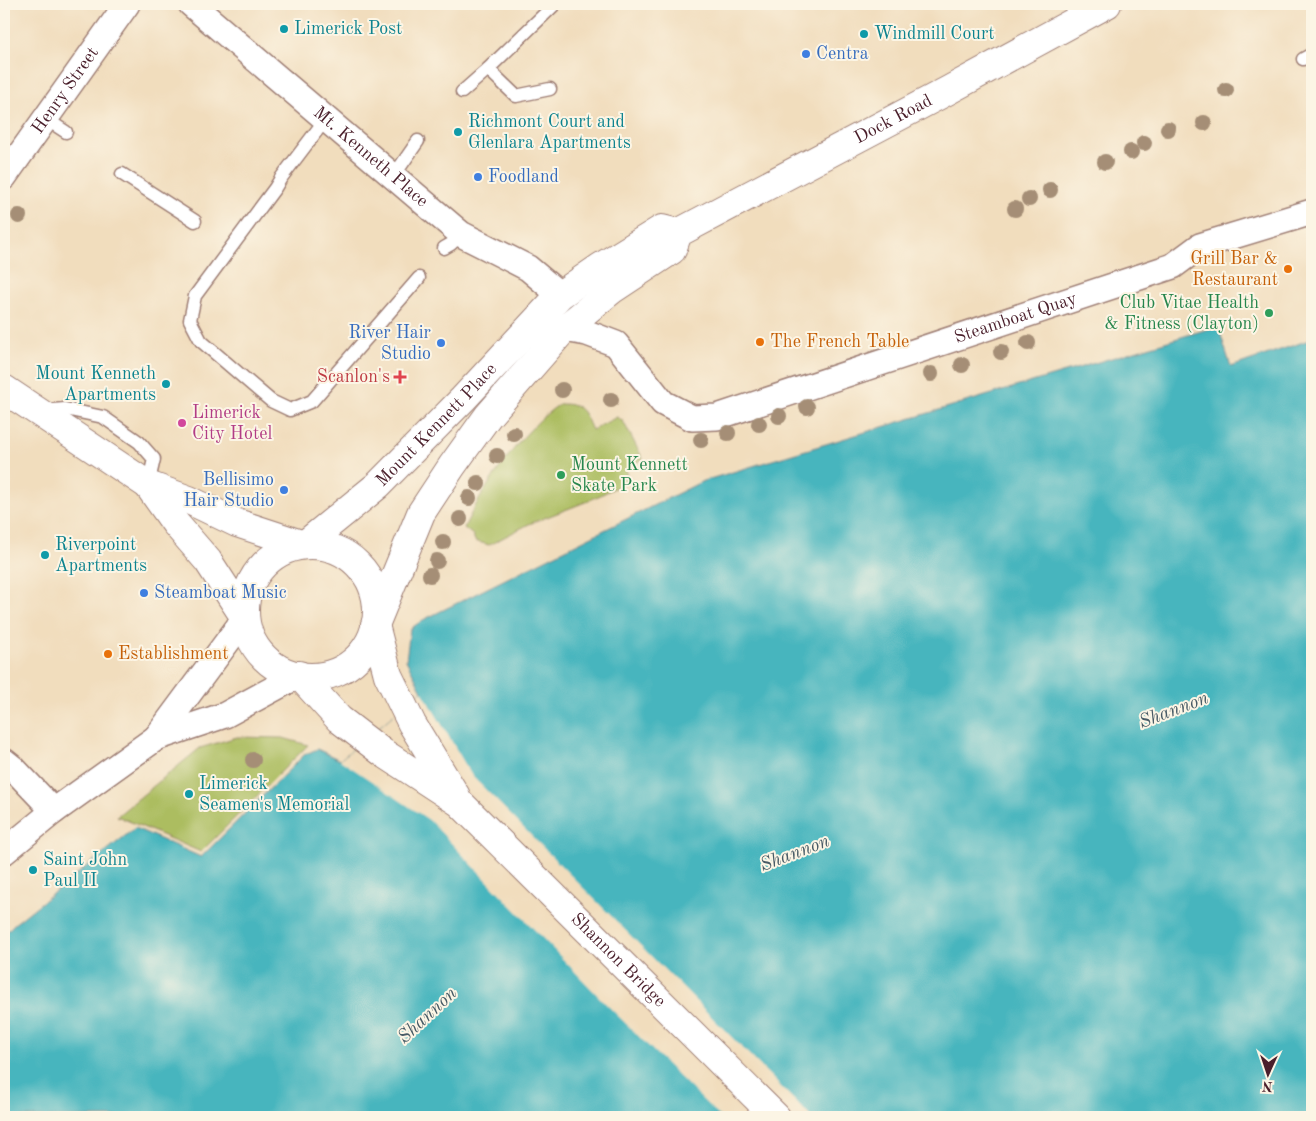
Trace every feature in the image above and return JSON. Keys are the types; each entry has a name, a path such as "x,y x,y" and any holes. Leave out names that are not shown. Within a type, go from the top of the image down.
{"main road":[{"name":"Dock Road","path":"560,295 662,229 678,233 948,91 1106,4"},
{"path":"564,329 614,289 672,250 678,233"},
{"name":"Mount Kennett Place","path":"304,545 378,485 463,399 560,295"},
{"name":"Mount Kennett Place","path":"375,625 422,514 452,466 488,416 564,329"},
{"path":"4,389 148,485 189,500 237,523 304,545 331,548 347,556 360,567 372,586 376,602 375,625 388,674 412,724 460,803"},
{"path":"148,485 175,523 208,561 245,618"},
{"path":"304,545 290,548 263,564 249,588 246,599 245,618 249,634 262,655 284,671 299,675 322,675 351,663 367,644 375,625"},
{"path":"299,675 339,719 382,752 460,803"},
{"name":"Shannon Bridge","path":"460,803 776,1117"}],"street":[{"name":"Henry Street","path":"4,178 56,126 127,4"},
{"name":"Mt. Kenneth Place","path":"191,4 393,177 453,241 528,268 560,295"},
{"name":"Steamboat Quay","path":"564,329 587,333 616,344 663,403 692,418 717,417 1173,266 1200,246 1312,212"},
{"path":"156,738 245,618"},
{"path":"4,852 54,811 156,738 225,714 299,675"},
{"path":"4,761 54,811"}],"lane":[{"path":"462,92 555,4"},
{"path":"488,69 516,96 550,89"},
{"path":"325,120 282,183 195,296 190,320 201,340 271,401 290,410 312,401 418,278"},
{"path":"393,177 418,141"},
{"path":"122,174 195,221"}],"green space":[{"name":"Mount Kennett Skate Park","path":"560,404 578,407 584,413 592,430 617,417 623,421 643,459 626,468 627,482 588,501 529,524 489,545 475,541 473,535 464,528 482,495 505,460 519,443 546,414"},
{"path":"237,737 283,738 308,745 201,852 117,816 200,748"}],"water":[{"name":"Shannon","path":"1218,326 1231,367 1312,339 1312,1117 4,1117 4,935 13,925 135,828 201,857 304,755 317,749 340,760 422,691 406,660 410,629 423,620 703,481"}],"pier":[{"path":"422,691 472,776 811,1117 720,1117 604,1002 429,820 340,760"}],"place":[{"name":"Limerick Post","path":"284,29"},
{"name":"Windmill Court","path":"864,34"},
{"name":"Centra","path":"806,54"},
{"name":"Richmont Court and Glenlara Apartments","path":"458,132"},
{"name":"Foodland","path":"478,177"},
{"name":"Grill Bar & Restaurant","path":"1288,269"},
{"name":"Club Vitae Health & Fitness (Clayton)","path":"1269,313"},
{"name":"The French Table","path":"760,342"},
{"name":"River Hair Studio","path":"441,343"},
{"name":"Scanlon's","path":"400,377"},
{"name":"Mount Kenneth Apartments","path":"166,384"},
{"name":"Limerick City Hotel","path":"182,423"},
{"name":"Mount Kennett Skate Park","path":"561,475"},
{"name":"Bellisimo Hair Studio","path":"284,490"},
{"name":"Riverpoint Apartments","path":"45,555"},
{"name":"Steamboat Music","path":"144,593"},
{"name":"Establishment","path":"108,654"},
{"name":"Limerick Seamen's Memorial","path":"189,794"},
{"name":"Saint John Paul II","path":"33,870"}]}
